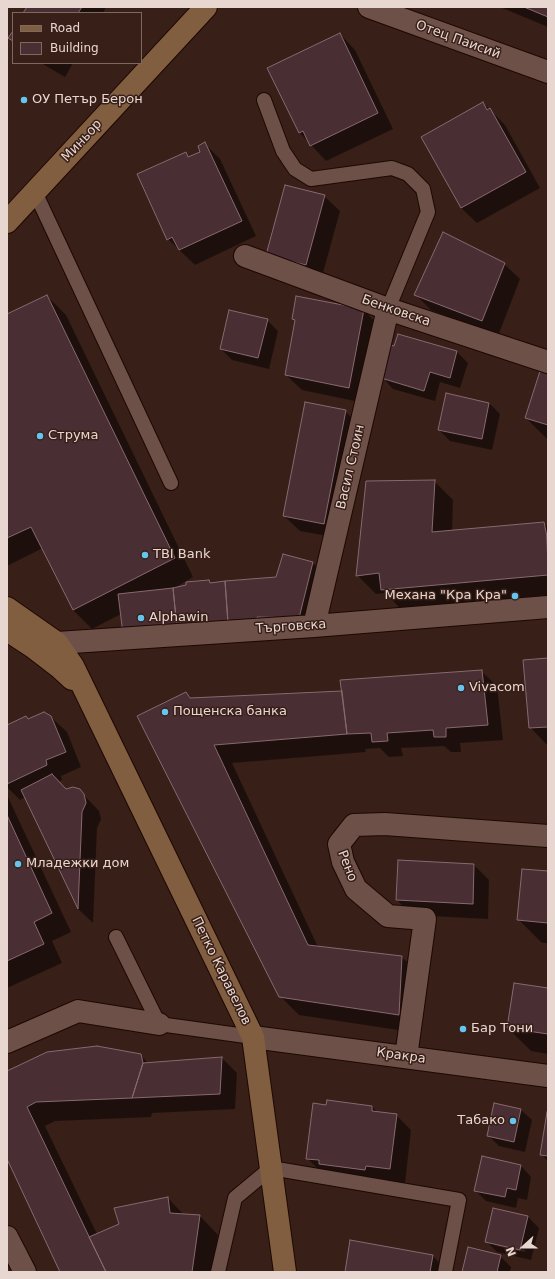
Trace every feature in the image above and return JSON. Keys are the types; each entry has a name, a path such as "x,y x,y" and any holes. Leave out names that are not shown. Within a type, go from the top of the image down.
{"main road":[{"name":"Миньор","path":"7,222 206,7"},
{"name":"Петко Каравелов","path":"7,608 57,644 73,666 84,692 253,1037 285,1272"},
{"name":"Петко Каравелов","path":"7,630 59,667 84,692"}],"street":[{"name":"Отец Паисий","path":"369,7 548,72"},
{"name":"Бенковска","path":"245,256 388,308 548,362"},
{"name":"Васил Стоин","path":"314,626 388,308"},
{"name":"Търговска","path":"33,648 57,644 314,626 548,607"},
{"name":"Рено","path":"406,1057 425,919 388,916 356,889 343,862 339,844 354,825 385,824 548,836"},
{"path":"7,1042 78,1011 159,1024"},
{"name":"Кракра","path":"253,1037 548,1076"},
{"path":"7,1237 25,1272"}],"lane":[{"path":"264,100 283,151 295,169 311,179 392,168 408,174 423,189 428,212 388,308"},
{"path":"35,192 171,483"},
{"path":"116,937 159,1024 253,1037"},
{"path":"218,1272 235,1198 271,1168 459,1200 445,1272"}],"building":[{"path":"27,7 82,7 79,12 24,12"},
{"path":"524,7 548,7 548,17"},
{"path":"12,32 12,40 8,38"},
{"path":"340,33 378,113 310,146 303,131 299,133 267,68"},
{"path":"483,102 487,110 490,108 526,172 461,208 421,137"},
{"path":"205,142 242,221 179,250 172,237 167,240 137,174 186,152 188,157 200,152 198,146"},
{"path":"285,185 325,195 306,265 266,255"},
{"path":"443,232 505,263 482,321 414,295"},
{"path":"47,295 175,558 73,610 31,527 7,538 7,314"},
{"path":"296,296 364,309 349,388 285,375 295,320 292,319"},
{"path":"229,310 268,319 258,358 220,349"},
{"path":"398,334 457,351 450,378 430,372 424,391 381,378 391,345 394,346"},
{"path":"541,368 548,370 548,425 525,418"},
{"path":"446,393 489,403 482,439 438,430"},
{"path":"305,402 346,410 324,524 283,516"},
{"path":"435,480 432,532 544,522 547,537 548,575 381,590 379,573 356,576 366,481"},
{"path":"547,537 548,537 548,559"},
{"path":"283,554 313,562 299,618 257,617 258,624 228,623 225,581 276,577"},
{"path":"209,580 210,583 225,581 228,623 177,628 173,588 186,585 186,582"},
{"path":"173,588 177,628 123,634 118,594"},
{"path":"548,658 548,727 529,728 523,660"},
{"path":"482,670 488,725 446,728 446,737 434,737 433,730 387,733 388,741 372,742 371,733 347,734 340,680"},
{"path":"342,691 347,734 214,745 308,945 402,956 399,1015 279,997 137,716 186,692 190,698"},
{"path":"44,712 51,716 66,752 46,760 47,765 7,784 7,725 26,716 28,719"},
{"path":"52,774 66,789 73,787 80,789 84,794 86,803 82,812 78,909 21,790"},
{"name":"Младежки дом","path":"7,815 52,913 34,922 44,944 7,961"},
{"path":"398,860 474,864 473,904 396,900"},
{"path":"522,869 548,871 548,923 517,920"},
{"path":"514,983 548,988 548,1034 507,1028"},
{"path":"97,1046 141,1054 143,1063 132,1098 36,1102 27,1107 106,1272 60,1272 7,1159 7,1071 47,1052"},
{"path":"222,1057 220,1094 132,1098 143,1063"},
{"path":"327,1100 372,1106 372,1111 397,1114 390,1169 366,1166 365,1170 319,1164 319,1160 306,1159 313,1103 326,1105"},
{"path":"494,1103 521,1109 514,1142 487,1136"},
{"path":"548,1112 548,1156 540,1155"},
{"path":"482,1156 521,1165 516,1190 507,1188 505,1197 474,1191"},
{"path":"168,1197 170,1213 200,1215 192,1272 106,1272 89,1237 119,1224 114,1208"},
{"path":"493,1208 528,1216 520,1250 485,1242"},
{"path":"350,1240 433,1255 430,1272 345,1272"},
{"path":"468,1247 501,1255 497,1272 462,1272"}],"place":[{"name":"ОУ Петър Берон","path":"24,100"},
{"name":"Струма","path":"40,436"},
{"name":"TBI Bank","path":"145,555"},
{"name":"Механа \"Кра Кра\"","path":"515,596"},
{"name":"Alphawin","path":"141,618"},
{"name":"Vivacom","path":"461,688"},
{"name":"Пощенска банка","path":"165,712"},
{"name":"Младежки дом","path":"18,864"},
{"name":"Бар Тони","path":"463,1029"},
{"name":"Табако","path":"513,1121"}]}
